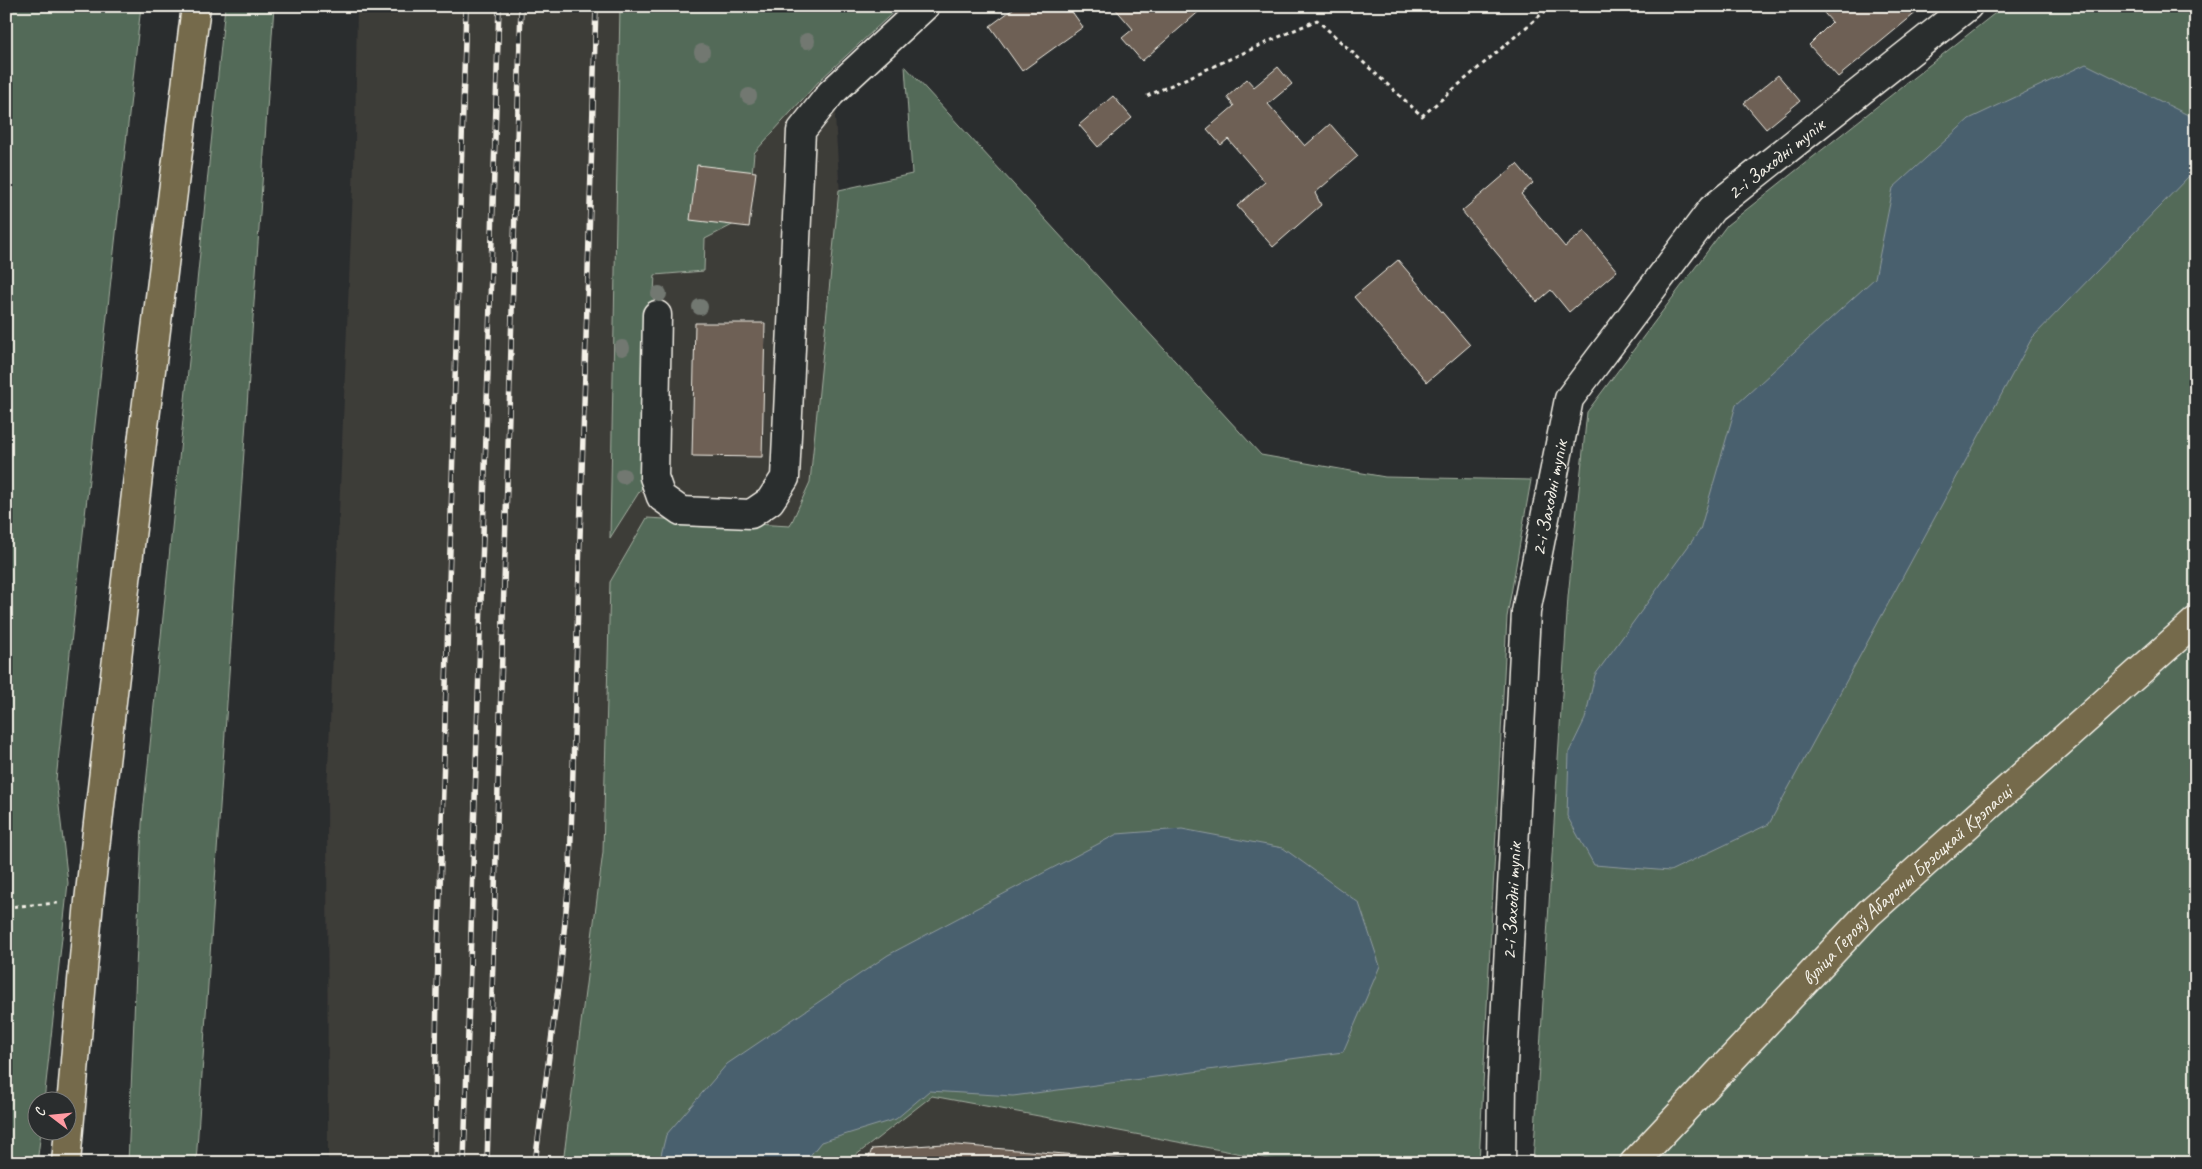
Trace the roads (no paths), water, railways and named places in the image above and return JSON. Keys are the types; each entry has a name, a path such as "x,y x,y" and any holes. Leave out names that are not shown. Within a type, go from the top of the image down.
{"main road":[{"path":"66,1163 89,901 141,449 196,6"},
{"name":"вуліца Герояў Абароны Брэсцкай Крэпасці","path":"1634,1163 1868,913 2196,621"}],"street":[{"path":"657,315 654,478 661,496 681,511 751,514 770,501 785,478 801,131 831,93 925,6"},
{"name":"2-і Заходні тупік","path":"1501,1163 1502,1083 1526,612 1569,399 1712,209 1968,6"}],"water":[{"path":"2086,64 2192,117 2191,174 2032,338 1769,824 1670,871 1594,865 1567,816 1569,752 1585,719 1595,675 1700,530 1736,405 1875,278 1893,188 1969,119"},
{"path":"1182,829 1283,848 1359,903 1380,966 1343,1052 1013,1096 929,1091 896,1119 821,1142 804,1163 659,1163 666,1135 727,1064 888,955 1117,834"}],"railway":[{"path":"434,1163 437,992 466,6"},
{"path":"464,1163 499,6"},
{"path":"487,1163 521,6"},
{"path":"535,1163 560,973 570,869 596,6"}]}
